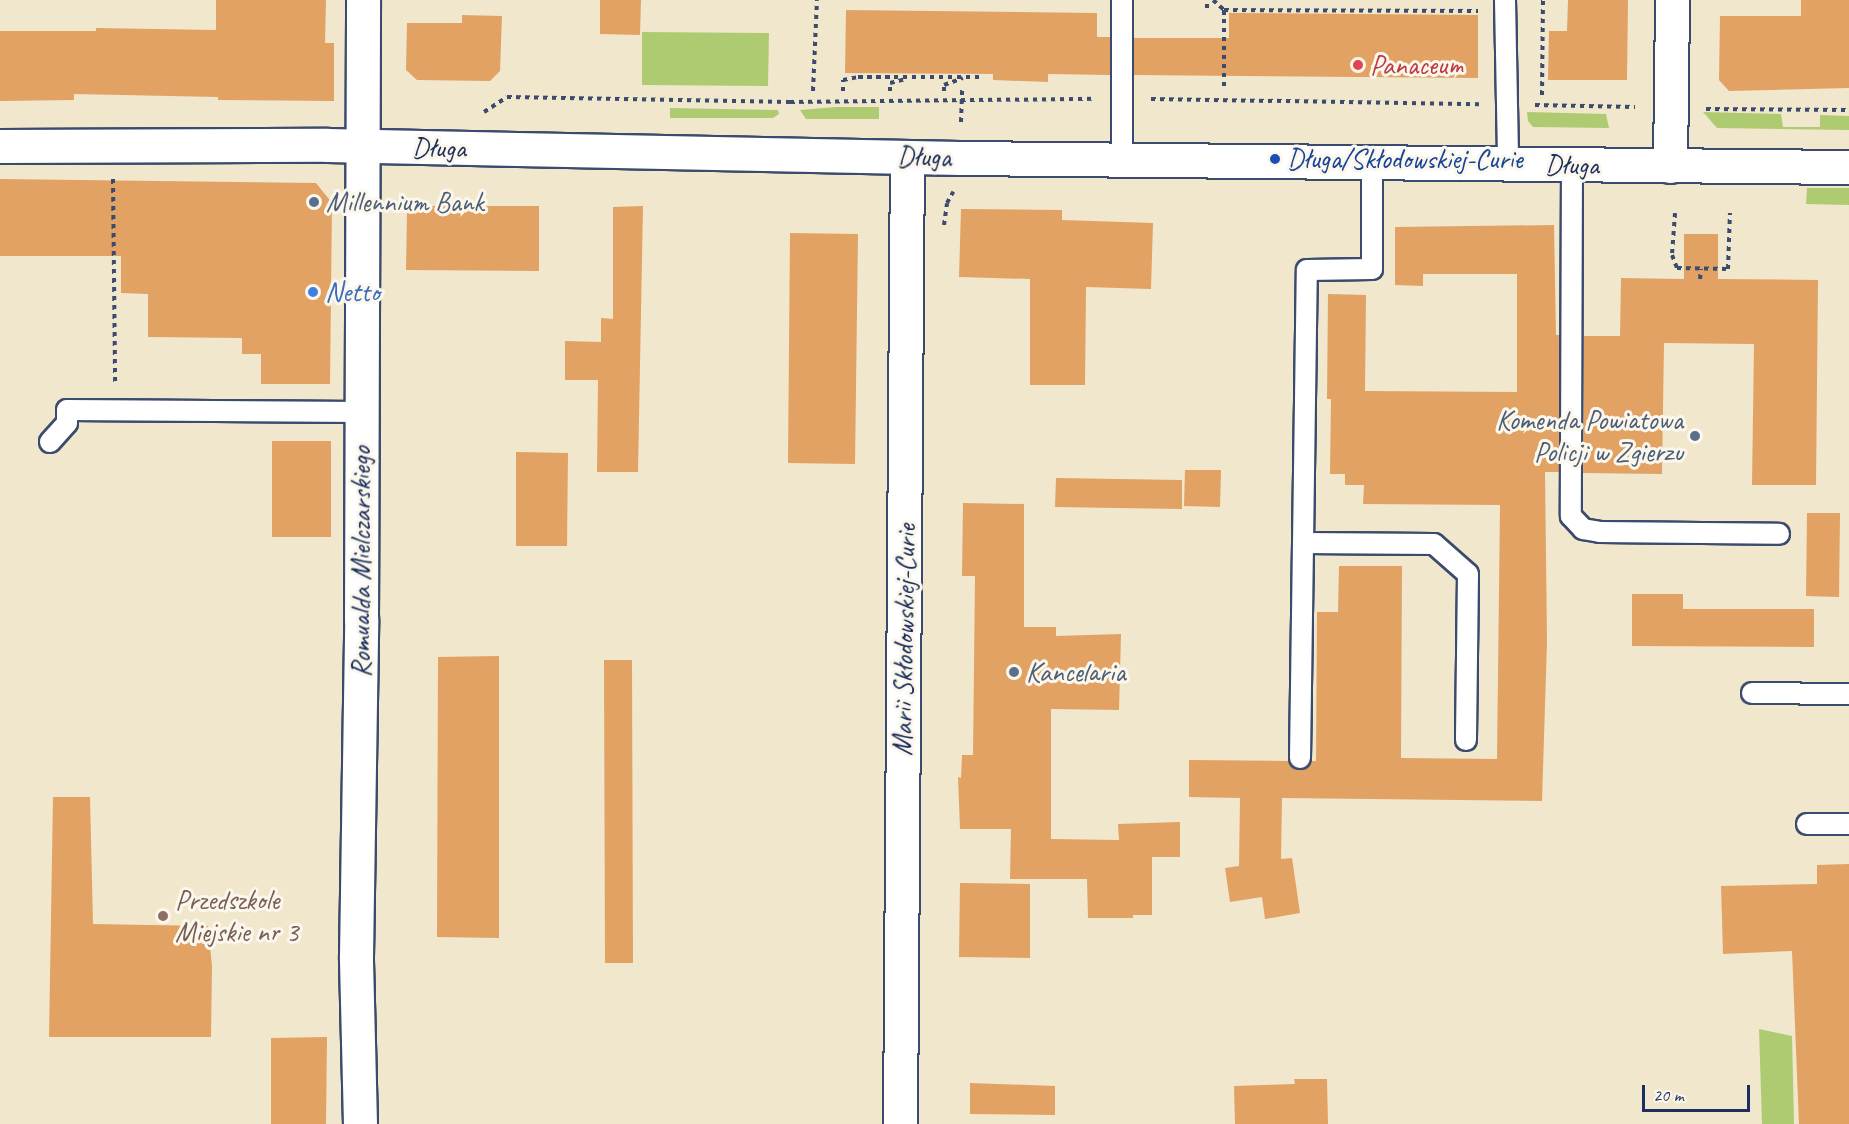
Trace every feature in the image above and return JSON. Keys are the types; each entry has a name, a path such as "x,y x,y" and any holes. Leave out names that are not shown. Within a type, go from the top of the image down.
{"street":[{"name":"Romualda Mielczarskiego","path":"360,1124 356,956 363,0"},
{"path":"1670,166 1672,0"},
{"name":"Długa","path":"0,146 363,146 907,157 1849,167"},
{"name":"Marii Skłodowskiej-Curie","path":"900,1124 907,157"}],"lane":[{"path":"1122,0 1122,158"},
{"path":"1506,6 1508,163"},
{"path":"1300,758 1307,270 1372,269 1372,161"},
{"path":"1572,164 1571,516 1583,529 1600,532 1779,534"},
{"path":"50,442 67,423 67,410 361,412"},
{"path":"1303,543 1434,544 1468,574 1466,740"},
{"path":"1752,693 1849,694"},
{"path":"1807,824 1849,824"}],"path":[{"path":"813,91 817,0"},
{"path":"1207,0 1207,8"},
{"path":"1213,0 1224,10 1506,6"},
{"path":"1542,95 1543,0"},
{"path":"1224,10 1224,90"},
{"path":"843,91 843,80 858,77 980,77"},
{"path":"890,91 890,83 913,77"},
{"path":"944,91 944,85 967,77"},
{"path":"960,124 962,90"},
{"path":"481,114 507,97 790,102 1121,99 1849,110"},
{"path":"113,172 115,410"},
{"path":"1675,213 1672,255 1677,268 1701,269 1728,269 1731,213"},
{"path":"1700,279 1701,269"}],"green space":[{"path":"642,32 769,33 768,86 642,85"},
{"path":"879,107 879,119 806,119 800,110"},
{"path":"670,108 778,110 779,114 773,118 670,118"},
{"path":"1527,112 1606,114 1609,128 1533,127 1528,121"},
{"path":"1703,112 1781,114 1783,127 1820,127 1820,115 1849,116 1849,130 1717,128"},
{"path":"1807,188 1849,188 1849,205 1806,204"},
{"path":"1759,1029 1792,1036 1794,1124 1762,1124"}],"building":[{"path":"216,0 326,0 325,43 334,43 334,101 218,100 218,97 74,94 74,100 0,101 0,31 96,31 96,28 216,30"},
{"path":"600,0 641,0 640,35 600,34"},
{"path":"1568,0 1628,0 1627,80 1548,80 1549,31 1567,31"},
{"path":"1801,0 1849,0 1849,88 1729,91 1719,80 1720,16 1801,16"},
{"path":"846,10 1097,13 1097,37 1110,37 1110,75 1048,74 1048,82 993,80 993,74 845,73"},
{"path":"1229,13 1478,15 1478,78 1134,75 1134,38 1229,38"},
{"path":"462,15 502,16 500,71 490,81 417,80 406,70 407,23 462,23"},
{"path":"0,179 316,183 332,203 330,384 261,384 261,354 242,354 242,338 148,337 148,294 121,293 121,256 0,256"},
{"path":"418,206 539,206 539,271 406,270 407,213"},
{"path":"643,206 638,472 597,472 598,380 565,380 565,341 601,342 601,318 613,319 613,207"},
{"path":"961,209 1062,210 1062,220 1153,223 1151,289 1086,287 1085,385 1030,385 1030,279 959,277"},
{"path":"1554,225 1556,335 1560,335 1559,472 1545,472 1547,642 1542,801 1282,798 1281,859 1292,858 1300,913 1265,919 1262,897 1230,902 1225,868 1239,866 1240,798 1189,797 1189,760 1289,761 1293,768 1300,770 1306,768 1311,761 1316,761 1317,612 1338,612 1339,566 1402,566 1401,758 1497,759 1500,505 1363,504 1364,485 1345,485 1345,474 1330,474 1331,399 1327,399 1328,294 1366,295 1365,391 1517,392 1517,274 1423,274 1423,286 1395,285 1395,227"},
{"path":"790,233 858,234 855,464 788,463"},
{"path":"1684,234 1718,234 1718,279 1818,280 1816,485 1752,485 1754,344 1664,343 1662,474 1583,473 1584,336 1620,336 1621,278 1684,279"},
{"path":"272,441 331,441 331,537 272,537"},
{"path":"516,452 568,453 567,546 516,546"},
{"path":"1185,470 1221,470 1220,507 1184,506"},
{"path":"1056,478 1182,480 1182,509 1055,507"},
{"path":"963,503 1024,504 1024,627 1056,627 1056,636 1121,634 1119,710 1051,709 1051,839 1119,840 1118,824 1180,822 1180,857 1152,857 1152,915 1133,915 1133,918 1088,918 1087,879 1010,879 1011,829 960,829 958,777 961,778 962,755 973,755 975,576 962,576"},
{"path":"1807,513 1840,513 1839,597 1806,596"},
{"path":"1632,594 1683,594 1683,609 1814,609 1814,647 1632,646"},
{"path":"499,656 499,938 437,937 438,657"},
{"path":"604,660 632,660 633,963 605,963"},
{"path":"53,797 90,797 93,924 208,926 212,966 211,1037 49,1037"},
{"path":"1849,864 1849,1124 1799,1124 1792,951 1723,954 1721,886 1817,884 1817,865"},
{"path":"960,883 1030,884 1030,958 959,957"},
{"path":"327,1037 326,1124 271,1124 271,1038"},
{"path":"1294,1079 1327,1079 1328,1124 1235,1124 1234,1086 1295,1084"},
{"path":"970,1083 1055,1086 1055,1115 970,1114"}],"place":[{"name":"Panaceum","path":"1358,65"},
{"name":"Długa/Skłodowskiej-Curie","path":"1275,159"},
{"name":"Millennium Bank","path":"314,202"},
{"name":"Netto","path":"313,292"},
{"name":"Komenda Powiatowa Policji w Zgierzu","path":"1695,436"},
{"name":"Kancelaria","path":"1014,672"},
{"name":"Przedszkole Miejskie nr 3","path":"163,916"}]}
